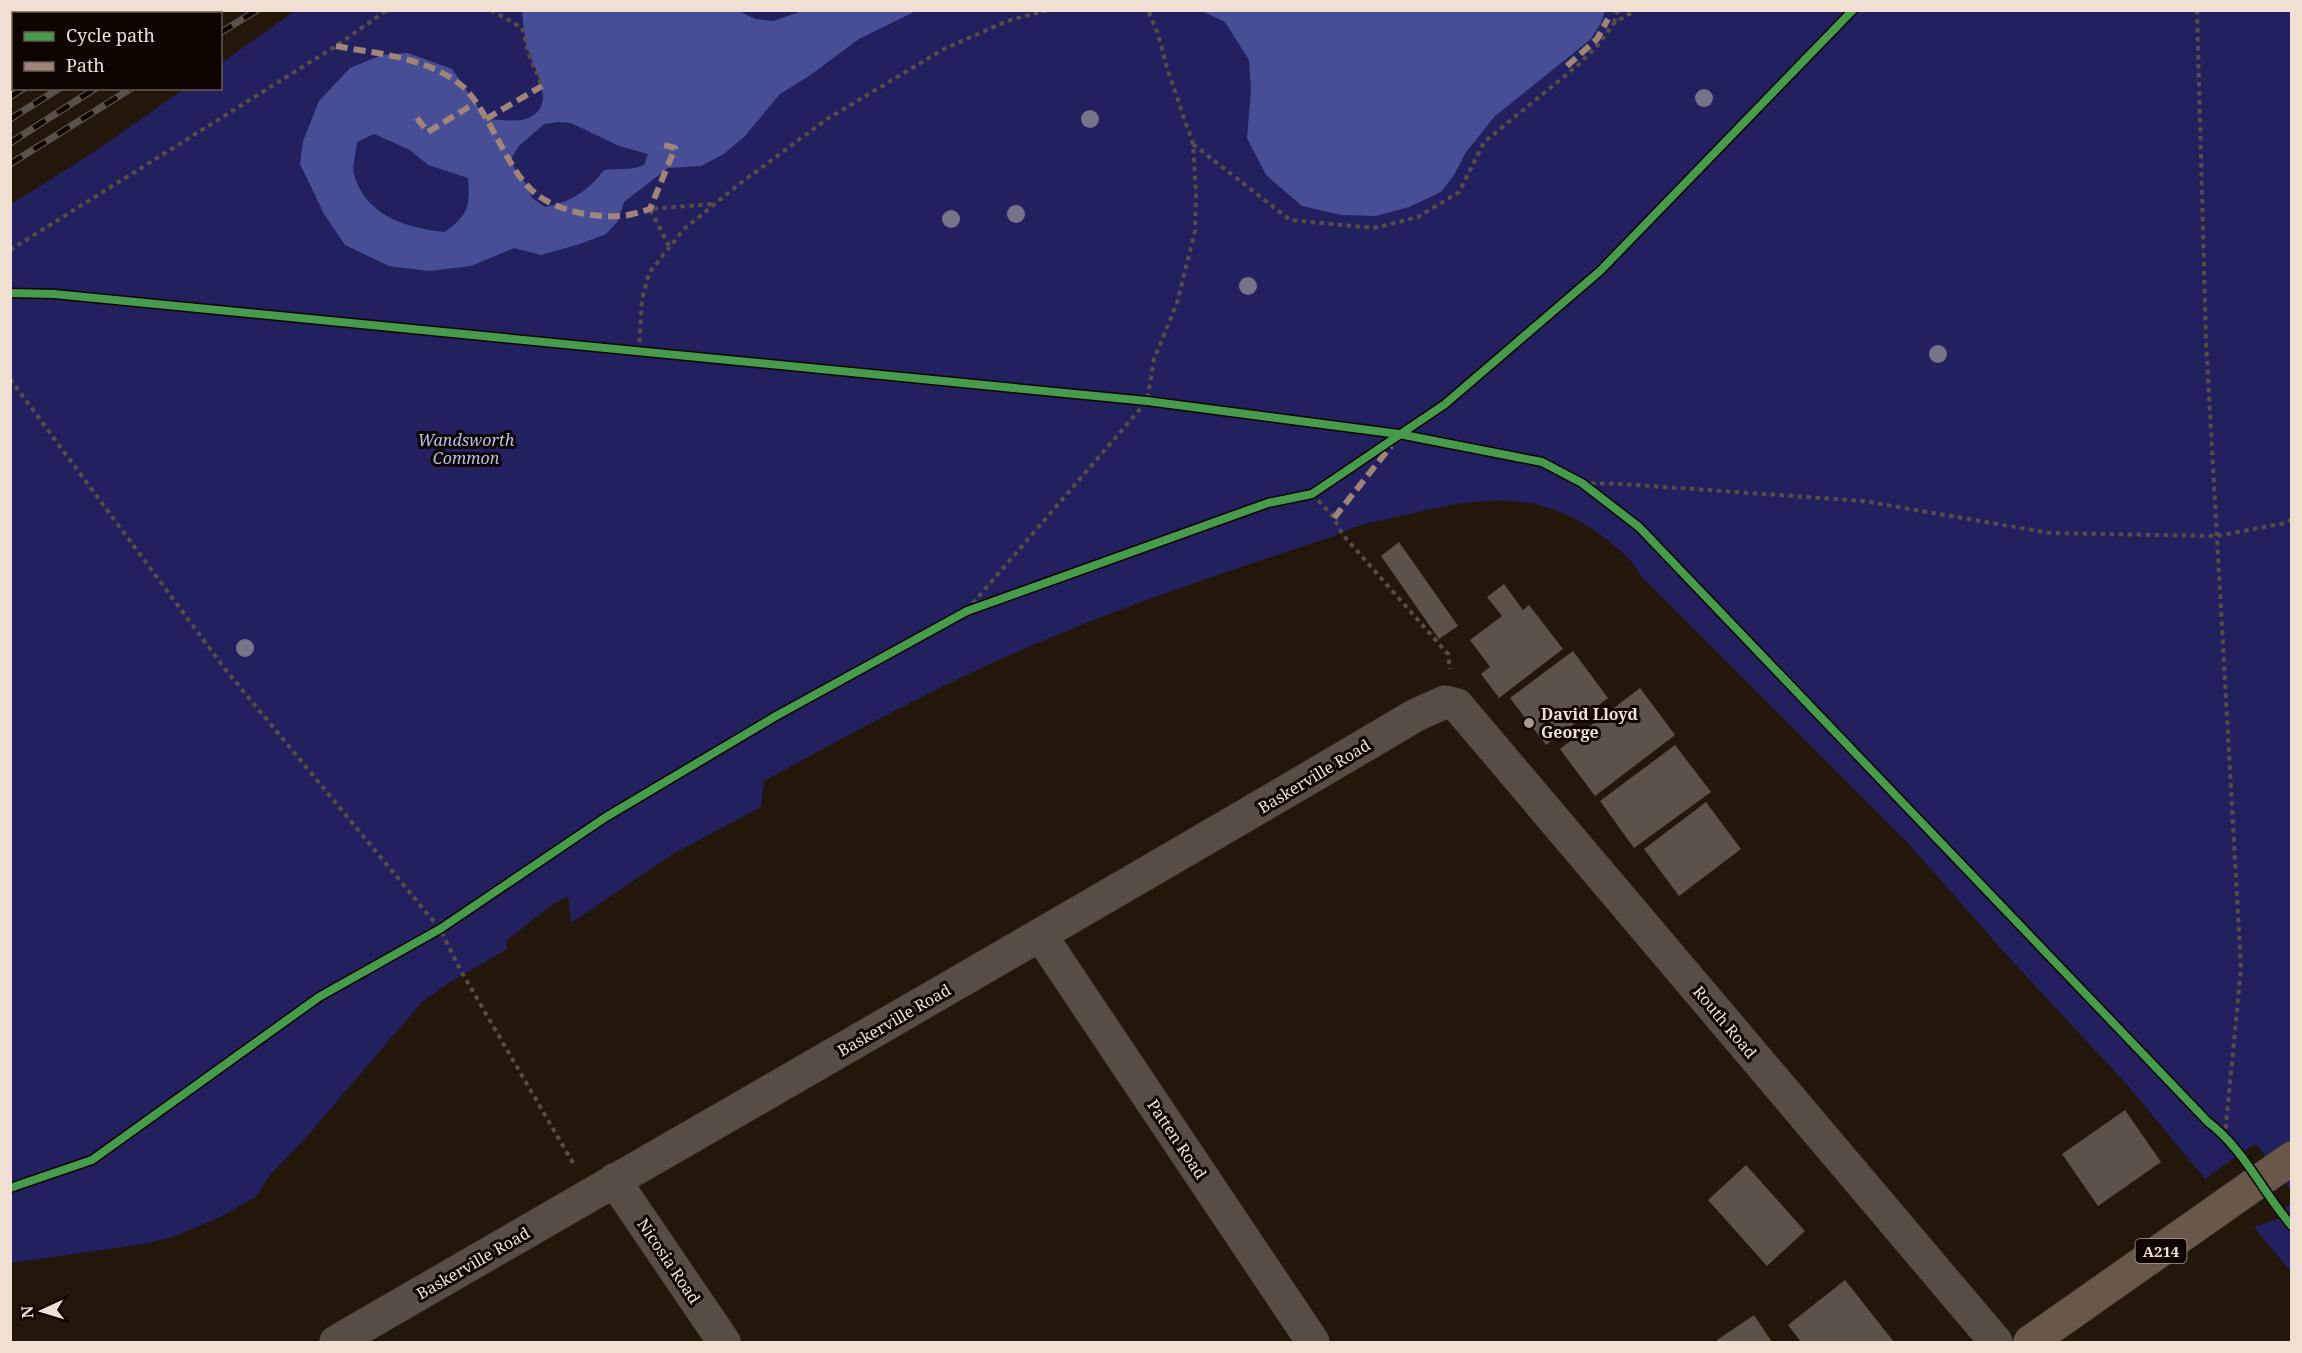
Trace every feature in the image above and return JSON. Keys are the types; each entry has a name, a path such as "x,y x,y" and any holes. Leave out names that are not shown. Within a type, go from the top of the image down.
{"highway":[{"name":"A214","path":"2030,1342 2292,1158"}],"street":[{"name":"Baskerville Road","path":"336,1342 1041,936 1416,715 1439,704 1452,703"},
{"name":"Routh Road","path":"1452,703 1457,705 1469,719 1996,1342"},
{"name":"Patten Road","path":"1041,936 1313,1342"},
{"name":"Nicosia Road","path":"603,1187 724,1342"}],"path":[{"path":"10,250 336,46 387,10"},
{"path":"491,10 522,28 529,55 542,86"},
{"path":"639,351 642,299 649,273 684,229 827,119 944,49 1007,21 1048,10"},
{"path":"967,611 1147,401 1154,359 1177,303 1195,231 1196,194 1193,144 1158,34 1148,10"},
{"path":"1614,24 1618,10"},
{"path":"1193,144 1290,220 1374,228 1418,217 1459,192 1484,142 1577,66 1598,45 1614,24 1636,10"},
{"path":"10,1188 92,1160 319,997 440,928 606,817 776,716 967,611 1268,503 1312,494 1445,404 1600,270 1853,10"},
{"path":"2197,10 2206,341 2241,968 2225,1135"},
{"path":"669,246 650,209 714,204"},
{"path":"629,350 651,352"},
{"path":"10,378 225,669 440,928 461,971 603,1187"},
{"path":"1135,400 1158,403"},
{"path":"1388,432 1410,436"},
{"path":"1572,477 1597,494"},
{"path":"1582,483 1863,501 2050,533 2217,537 2284,523 2292,519"},
{"path":"1312,494 1332,515 1343,535 1448,654 1452,703"},
{"path":"2217,1129 2225,1135 2259,1182"}],"green space":[{"path":"11,10 125,11 12,12 11,83"},
{"name":"Wandsworth Common","path":"295,11 2291,11 2291,1190 2258,1146 2253,1145 2205,1179 2130,1088 2013,962 1906,841 1640,575 1634,564 1621,551 1581,522 1557,511 1533,504 1484,501 1433,509 1360,526 1171,591 1010,655 886,715 764,781 761,807 673,854 571,923 568,896 553,904 507,940 506,950 450,982 422,1002 302,1142 269,1176 256,1197 220,1217 173,1237 144,1244 11,1263 11,204 88,156 183,90 222,90 222,62"},
{"path":"2291,1204 2291,1272 2254,1227 2283,1217 2279,1212"}],"water":[{"path":"1605,10 1601,23 1591,39 1495,116 1466,152 1454,175 1441,192 1409,207 1376,216 1342,215 1302,206 1266,175 1247,138 1251,90 1249,60 1225,22 1202,11"},
{"path":"522,11 738,11 756,19 773,21 802,11 916,11 859,39 780,94 745,136 724,154 701,166 668,168 624,202 618,221 606,234 541,255 514,248 471,266 429,271 389,266 345,245 324,214 300,164 303,141 319,101 350,68 382,55 408,53 452,69 486,119 513,121 528,118 537,112 542,104 543,94 526,43","holes":["571,123 619,146 648,154 644,165 629,169 604,170 592,184 571,199 545,207 532,198 526,184 510,161 519,146 544,124","374,134 410,150 428,165 468,178 469,196 466,209 459,220 445,232 417,227 390,218 368,201 354,175 354,163 357,142"]}],"building":[{"path":"1399,542 1458,626 1439,639 1381,556"},
{"path":"1504,584 1523,610 1529,605 1563,649 1499,698 1481,674 1490,667 1470,640 1502,616 1487,597"},
{"path":"1573,651 1608,698 1546,745 1510,698"},
{"path":"1640,688 1675,735 1595,796 1560,749"},
{"path":"1675,745 1711,792 1634,848 1600,801"},
{"path":"1706,802 1741,849 1679,896 1644,849"},
{"path":"2125,1110 2161,1162 2098,1206 2062,1154"},
{"path":"1746,1165 1805,1231 1767,1266 1708,1200"},
{"path":"1845,1280 1894,1342 1801,1342 1788,1325"},
{"path":"1754,1315 1772,1342 1718,1342 1717,1340"}],"railway":[{"path":"222,32 257,10"},
{"path":"10,97 21,90"},
{"path":"10,119 57,90"},
{"path":"10,143 93,90"},
{"path":"10,164 129,90"}],"marked path":[{"path":"1567,66 1597,39 1608,19"},
{"path":"336,46 417,62 433,68 461,85 481,110 509,161 524,182 544,200 564,209 609,216 627,215 650,209 675,148 660,144"},
{"path":"486,119 542,86"},
{"path":"417,118 428,132 475,103"},
{"path":"1334,518 1391,446"}],"cycle path":[{"path":"10,1188 92,1160 319,997 440,929 606,817 776,716 967,611 1268,503 1312,494 1445,404 1600,271 1853,10"},
{"path":"10,293 54,294 1147,401 1399,434 1542,462 1582,483 1639,527 2221,1133 2243,1158 2292,1226"}],"place":[{"name":"David Lloyd George","path":"1529,723"}]}
